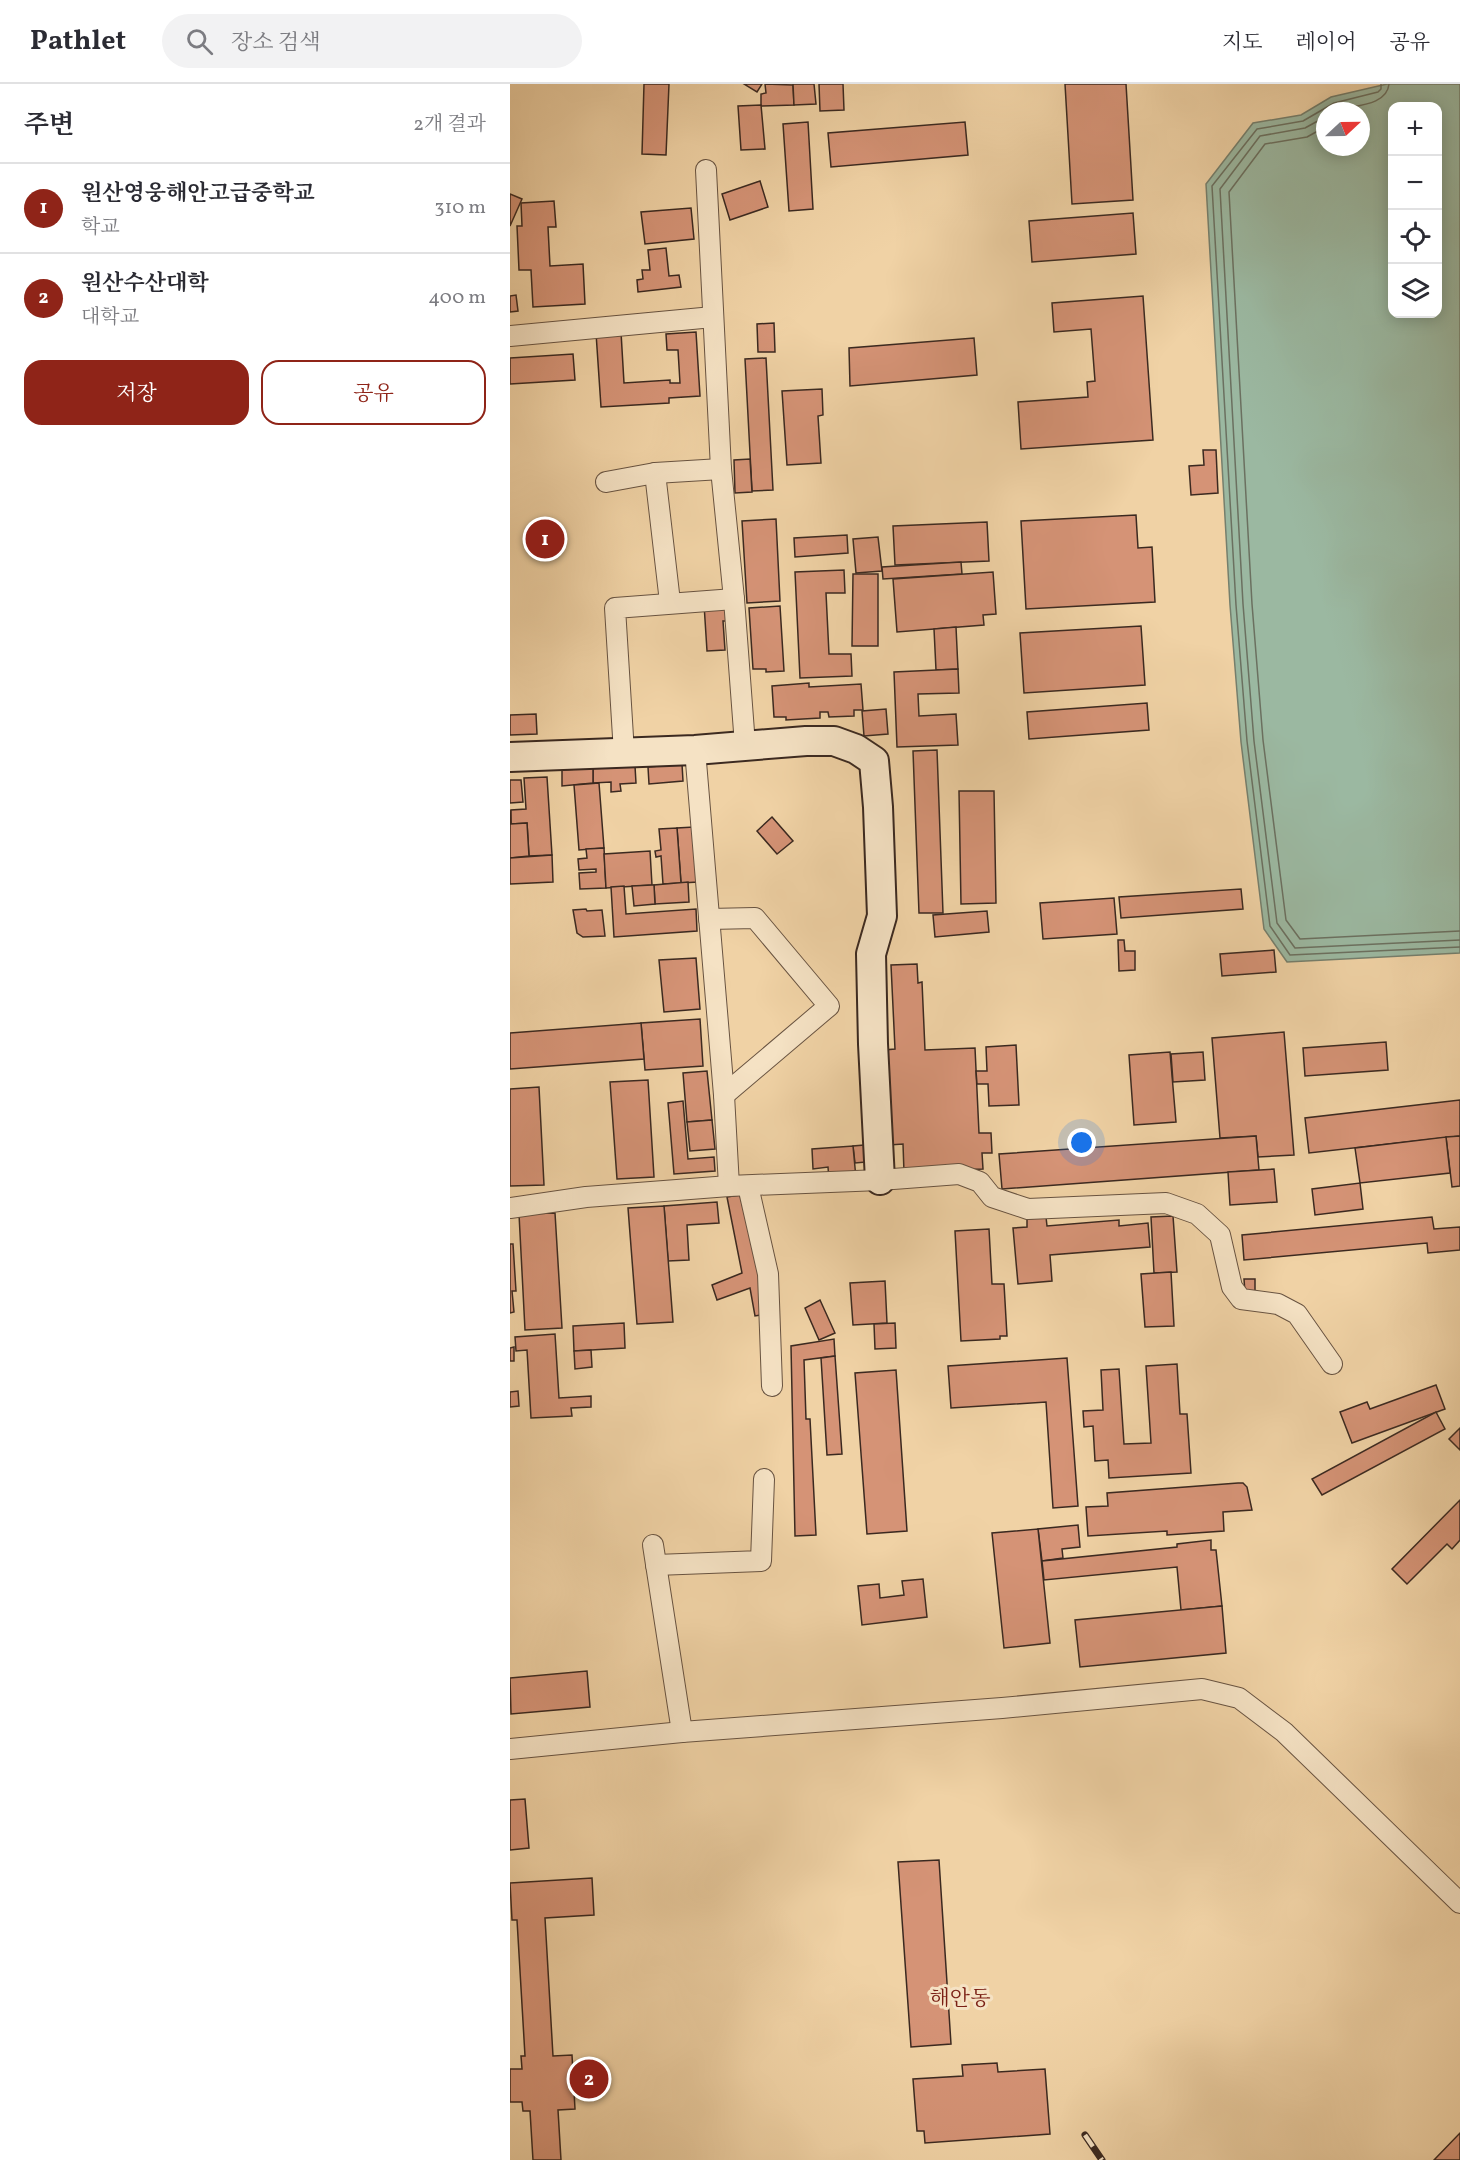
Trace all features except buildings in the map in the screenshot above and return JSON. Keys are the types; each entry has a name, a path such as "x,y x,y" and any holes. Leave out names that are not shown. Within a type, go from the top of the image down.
{"street":[{"path":"706,170 721,469 734,598 745,746"},
{"path":"510,336 713,317"},
{"path":"606,482 655,473 721,469"},
{"path":"655,473 670,602"},
{"path":"624,753 615,608 734,598"},
{"path":"510,757 695,750 834,741 856,748 874,761 882,916 872,954 873,1044 880,1180"},
{"path":"695,750 724,1095 739,1186 768,1274 772,1386"},
{"path":"709,918 754,918 829,1006 724,1095"},
{"path":"510,1208 586,1197 959,1174 980,1182 992,1197 1028,1209 1166,1203 1197,1214 1220,1235 1232,1287 1241,1299 1278,1304 1297,1314 1332,1364"},
{"path":"656,1565 761,1561 764,1479"},
{"path":"653,1545 682,1732"},
{"path":"510,1749 682,1732 1002,1708 1202,1689 1239,1698 1284,1732 1460,1903"}],"water":[{"path":"1387,84 1460,84 1460,953 1287,962 1264,929 1241,742 1230,605 1206,184 1253,123 1301,115 1316,106 1316,156 1370,156 1370,102 1323,102 1331,97"}],"railway":[{"path":"1085,2135 1102,2160"}],"place":[{"name":"원산영웅해안고급중학교","path":"545,539"},
{"name":"원산수산대학","path":"589,2079"}],"district":[{"name":"해안동","path":"960,1998"}]}
